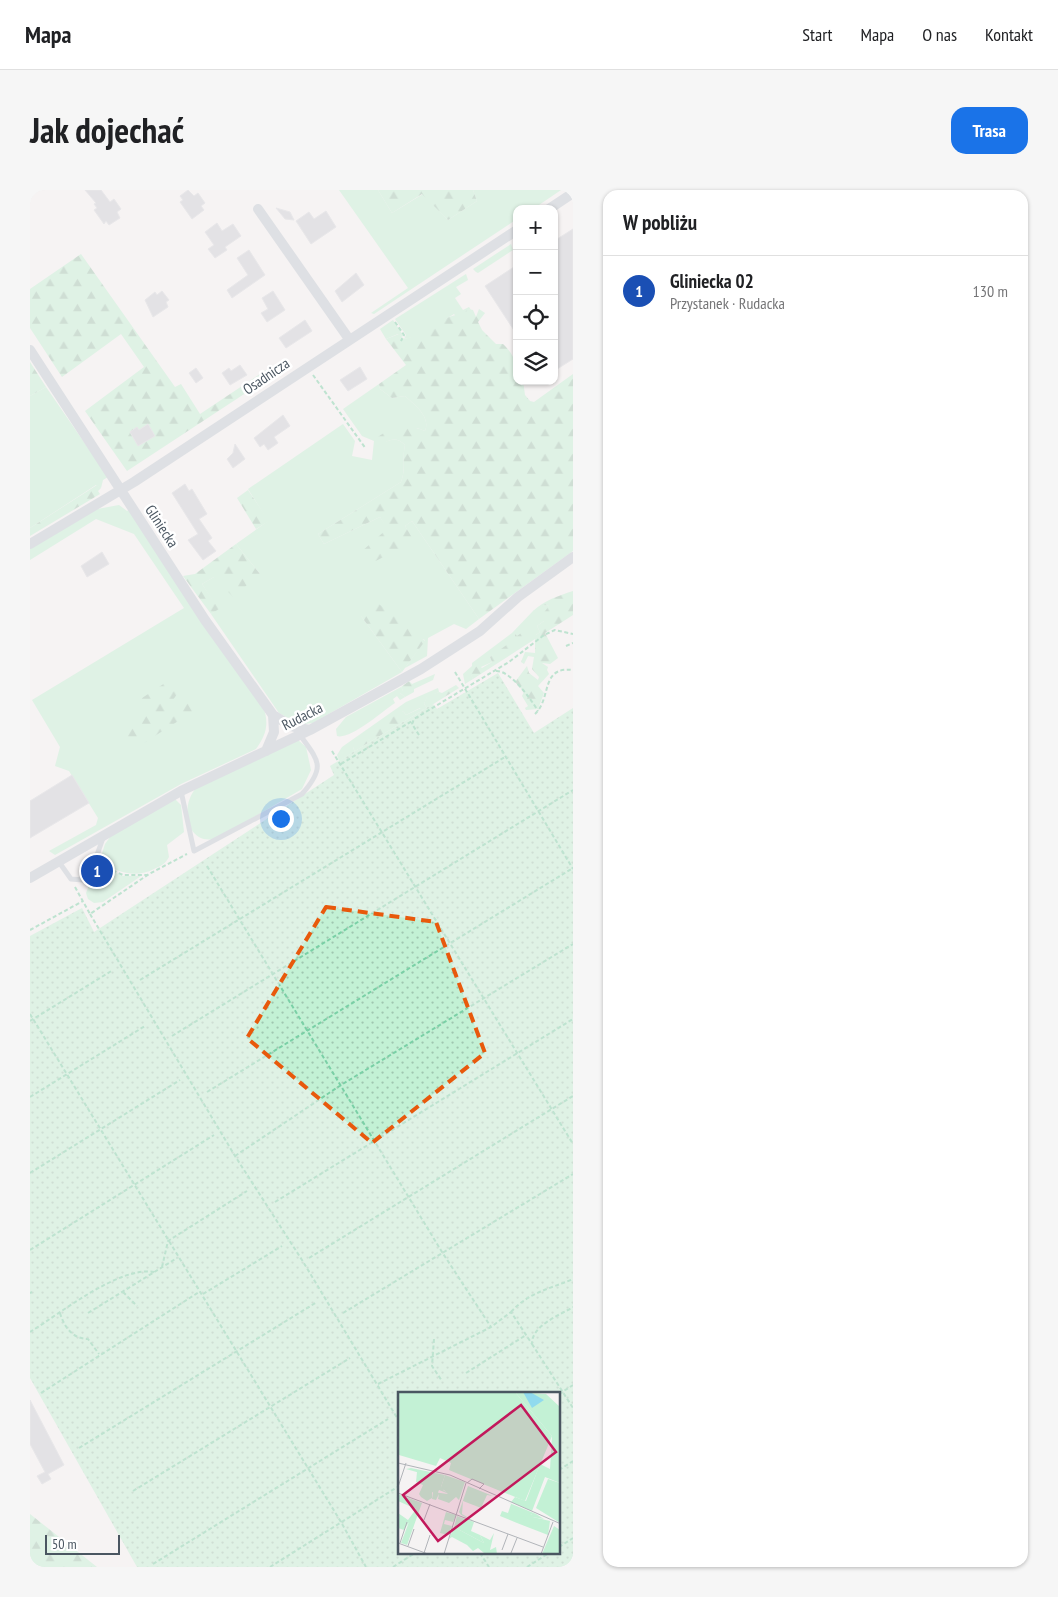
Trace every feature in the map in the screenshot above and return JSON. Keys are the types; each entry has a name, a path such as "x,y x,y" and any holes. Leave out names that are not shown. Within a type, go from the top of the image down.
{"street":[{"path":"555,205 573,194"},
{"path":"258,208 349,339"},
{"name":"Osadnicza","path":"30,544 121,490 513,233"},
{"name":"Gliniecka","path":"30,350 205,620 274,715 291,726 310,730"},
{"name":"Rudacka","path":"30,878 181,791 310,730 391,686 458,646 524,593 573,557"},
{"path":"266,750 274,732 274,715"}],"lane":[{"path":"181,791 194,851 302,794 314,779 318,770 318,760 300,735"},
{"path":"58,861 71,879 78,881 85,879 108,832"}],"path":[{"path":"393,318 404,335 401,341"},
{"path":"307,367 366,448"},
{"path":"340,764 496,671 544,634 555,630 573,634"},
{"path":"566,646 573,644"},
{"path":"535,714 538,712 552,676 562,670 573,670"},
{"path":"496,671 504,672 510,676 538,712"},
{"path":"207,1092 573,869 456,672"},
{"path":"414,720 412,724 419,734"},
{"path":"332,751 573,1144"},
{"path":"140,980 505,757"},
{"path":"172,1036 573,790"},
{"path":"90,914 149,874 194,851"},
{"path":"94,862 123,875 149,874"},
{"path":"207,866 442,1252 491,1327"},
{"path":"71,879 235,1156 378,1384 398,1419"},
{"path":"30,930 83,901"},
{"path":"235,1156 341,1085 573,944"},
{"path":"31,1020 113,970"},
{"path":"30,1014 31,1020 177,1258 202,1295 341,1522 366,1567"},
{"path":"275,1202 573,1019"},
{"path":"30,1097 145,1026"},
{"path":"30,1173 180,1080"},
{"path":"309,1258 573,1096"},
{"path":"30,1250 134,1187 214,1135"},
{"path":"343,1314 573,1174"},
{"path":"162,1268 168,1241 247,1191"},
{"path":"202,1295 282,1246"},
{"path":"88,1313 177,1258"},
{"path":"30,1332 119,1276 139,1271 154,1272"},
{"path":"378,1384 431,1359 491,1327 535,1292 573,1279"},
{"path":"123,1292 137,1306"},
{"path":"40,1393 199,1292"},
{"path":"78,1448 316,1302"},
{"path":"532,1344 533,1336 540,1328 573,1307"},
{"path":"511,1312 573,1408"},
{"path":"60,1313 70,1332 82,1339 88,1339 99,1354"},
{"path":"466,1373 526,1335"},
{"path":"434,1340 431,1359 435,1372 442,1381"},
{"path":"133,1491 350,1358"},
{"path":"560,1393 573,1385"},
{"path":"153,1564 388,1419"},
{"path":"560,1469 573,1461"},
{"path":"270,1567 398,1487"},
{"path":"560,1546 573,1538"},
{"path":"393,1567 413,1554"},
{"path":"481,1554 489,1567"},
{"path":"527,1567 547,1554"}],"highlighted area":[{"path":"326,907 436,922 485,1053 372,1143 247,1038"}],"green space":[{"path":"339,190 378,190 392,213 423,194 448,220 477,201 473,190 561,190 539,205 513,205 513,222 374,314 371,313 408,288"},
{"path":"378,190 473,190 477,201 448,220 422,194 392,213"},
{"path":"511,244 513,250 478,273 473,269"},
{"path":"81,254 175,387 181,384 200,414 266,370 270,377 127,471 85,411 144,367 121,334 62,377 30,328 30,289"},
{"path":"466,274 468,280 456,287 461,294 455,298 463,310 469,307 471,310 468,309 466,318 477,331 470,334 454,314 418,336 404,339 406,335 395,319"},
{"path":"468,309 473,310 476,317 479,309 485,313 478,322 482,330 496,344 503,344 510,352 513,357 513,385 524,385 525,395 530,401 534,402 573,374 573,551 479,619 412,521 405,526 414,541 370,564 361,552 387,529 380,517 324,544 318,534 401,482 405,445 399,440 390,440 380,444 375,439 393,429 405,427 425,431 426,421 424,416 413,403 405,396 392,398 380,389 379,384 406,365 386,339 399,334 404,339 412,337 449,317 463,314 466,318 465,312"},
{"path":"393,320 403,335 402,337 398,334 386,339 380,329"},
{"path":"30,362 46,387 30,396"},
{"path":"379,384 380,389 392,398 405,396 417,407 426,421 425,431 417,428 380,444 390,440 399,440 405,445 401,482 318,534 324,544 380,517 388,529 413,541 405,526 412,521 479,619 466,629 454,624 428,638 427,656 405,668 425,640 361,616 402,672 313,723 295,722 279,713 211,614 218,609 202,584 214,577 260,574 236,544 268,521 248,489 343,424 355,441 352,456 372,460 374,441 362,436 343,409"},
{"path":"46,387 108,477 103,480 101,488 96,485 30,528 30,396"},
{"path":"97,485 101,488 98,491 100,494 30,536 30,528"},
{"path":"248,490 269,521 256,529 237,498"},
{"path":"119,505 127,511 130,509 263,706 266,728 263,738 256,749 181,784 55,855 49,851 96,825 98,818 69,771 55,766 60,747 32,700 184,608 134,534 96,519 30,560 30,546 92,510"},
{"path":"236,544 260,574 233,597 214,577 202,584 219,609 211,614 183,576 195,574"},
{"path":"573,591 573,615 545,633 558,658 550,664 542,663 548,667 549,674 538,686 544,693 538,709 526,710 525,708 528,706 522,696 524,692 515,682 527,666 529,673 538,680 539,677 532,669 534,657 528,656 524,664 521,662 525,652 535,653 535,639 473,679 469,671 479,665 482,668 492,662 490,657 512,641 515,643 515,634 517,636 524,631 527,635 532,632 536,635 540,632 537,626 544,621 542,615 549,606 544,605 535,612 533,611 547,601"},
{"path":"379,604 425,641 402,672 361,616"},
{"path":"544,605 549,606 544,621 537,626 540,632 536,635 517,637 515,634 515,643 490,657 492,662 470,672 473,679 465,684 463,674 472,666 472,663 512,633 533,611"},
{"path":"498,673 534,733 573,708 573,1567 137,1567 30,1378 30,936 82,908 94,932 334,775 330,766 433,704 437,709"},
{"path":"435,674 433,680 414,689 414,692 405,697 399,692 403,690 401,687 409,681 412,684"},
{"path":"171,679 180,690 170,704 192,695 200,707 133,750 122,729 147,713 139,700"},
{"path":"456,685 459,688 427,708 424,704 427,696 439,692 442,693"},
{"path":"401,687 403,690 400,693 405,697 400,700 397,696 393,699 395,703 366,724 350,734 337,736 336,729 346,717"},
{"path":"438,688 439,692 427,697 424,704 427,708 423,710 420,708 406,715 403,711 370,739 353,748 355,751 339,761 337,755 342,747 406,702"},
{"path":"421,708 423,710 355,751 353,748 359,742 370,739 373,728 381,727 384,722 403,711 406,715"},
{"path":"298,740 306,747 311,770 302,789 218,838 207,839 199,837 193,831 187,814 191,795 197,787"},
{"path":"175,799 181,805 184,832 167,845 169,857 165,863 147,872 133,874 99,863 105,844 113,833"},
{"path":"97,865 123,876 141,876 103,902 94,903 88,899 86,893"},
{"path":"30,1514 97,1567 30,1567"}],"building":[{"path":"85,190 101,190 110,202 114,199 121,209 117,212 120,218 109,225 106,221 104,224 94,210 97,208 94,204 96,203"},
{"path":"188,190 194,196 198,193 205,203 201,206 204,210 192,219 180,202 183,200 180,196"},
{"path":"276,208 290,212 294,220 285,219"},
{"path":"326,211 336,227 311,244 296,221 309,212 314,219"},
{"path":"217,223 222,231 233,224 241,236 225,247 227,250 215,258 208,249 214,245 205,232"},
{"path":"573,229 573,359 558,368 558,250 558,238"},
{"path":"249,250 265,275 232,298 227,290 248,275 237,258"},
{"path":"513,268 513,329 485,286"},
{"path":"356,273 364,285 342,302 335,291"},
{"path":"162,291 169,300 166,302 168,307 153,317 145,300 155,292 157,295"},
{"path":"273,291 285,310 267,322 261,313 268,309 262,298"},
{"path":"305,320 312,331 286,348 279,338"},
{"path":"240,365 247,375 230,385 222,373 229,368 231,371"},
{"path":"360,367 367,379 348,391 340,380"},
{"path":"196,368 203,378 196,383 189,373"},
{"path":"283,415 290,426 274,437 278,443 268,450 264,444 260,447 254,438"},
{"path":"148,424 155,436 138,446 130,432 137,427 139,430"},
{"path":"235,444 245,459 233,468 227,459 233,453"},
{"path":"185,484 189,491 192,489 207,514 199,519 212,538 208,541 216,551 203,560 188,540 198,534 172,493"},
{"path":"102,552 109,564 87,577 81,566"},
{"path":"72,775 89,803 30,838 30,801"},
{"path":"30,1400 64,1465 48,1474 51,1479 42,1484 37,1476 45,1472 30,1444"}],"place":[{"name":"Gliniecka 02","path":"97,871"}]}
